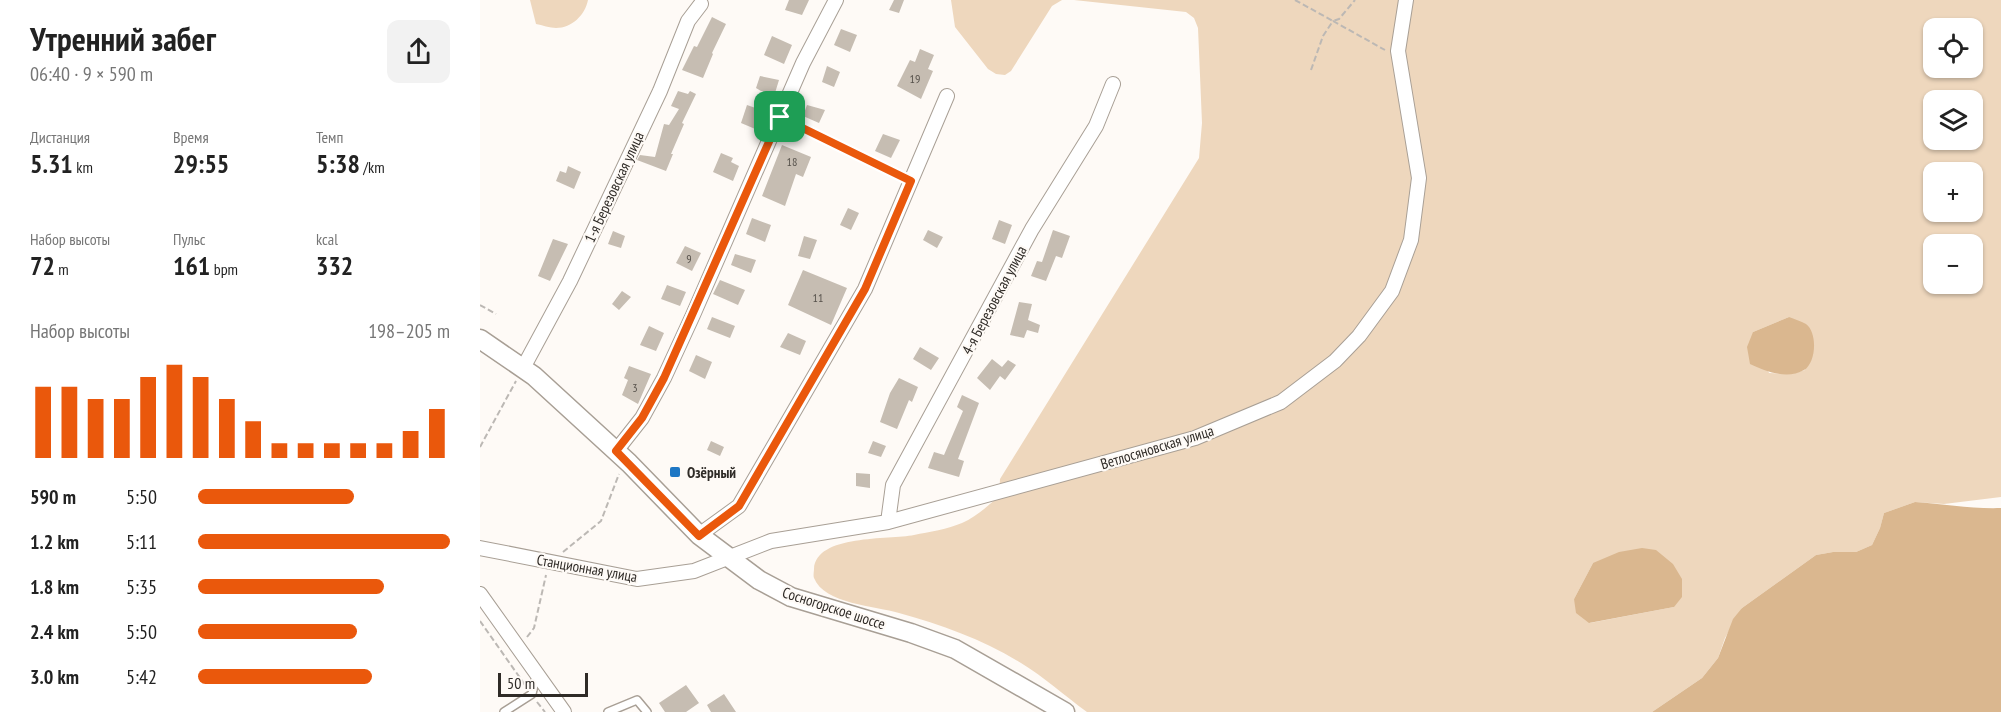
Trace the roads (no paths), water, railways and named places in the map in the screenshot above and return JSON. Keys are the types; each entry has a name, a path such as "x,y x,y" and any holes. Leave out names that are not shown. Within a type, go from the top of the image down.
{"main road":[{"name":"Сосногорское шоссе","path":"480,339 523,368 616,451 699,536 759,580 791,597 956,649 1065,712"},
{"name":"Сосногорское шоссе","path":"480,345 523,368"}],"street":[{"path":"616,451 642,418 664,378 803,63 836,0"},
{"name":"Ветлосяновская улица","path":"727,557 771,541 888,522 1195,438 1281,402 1335,361 1359,336 1392,291 1411,240 1419,178 1398,51 1406,0"},
{"name":"1-я Березовская улица","path":"523,368 570,281 660,91 688,21 701,4"},
{"name":"4-я Березовская улица","path":"888,522 893,485 1032,229 1096,126 1113,84"},
{"path":"699,536 739,506 865,289 947,96"},
{"name":"Станционная улица","path":"480,548 637,579 694,571 727,557"},
{"path":"480,594 564,712"}],"lane":[{"path":"780,117 911,181"},
{"path":"504,712 532,694 537,673"},
{"path":"608,712 637,700 647,712"}],"place":[{"name":"Озёрный","path":"675,472"}]}
